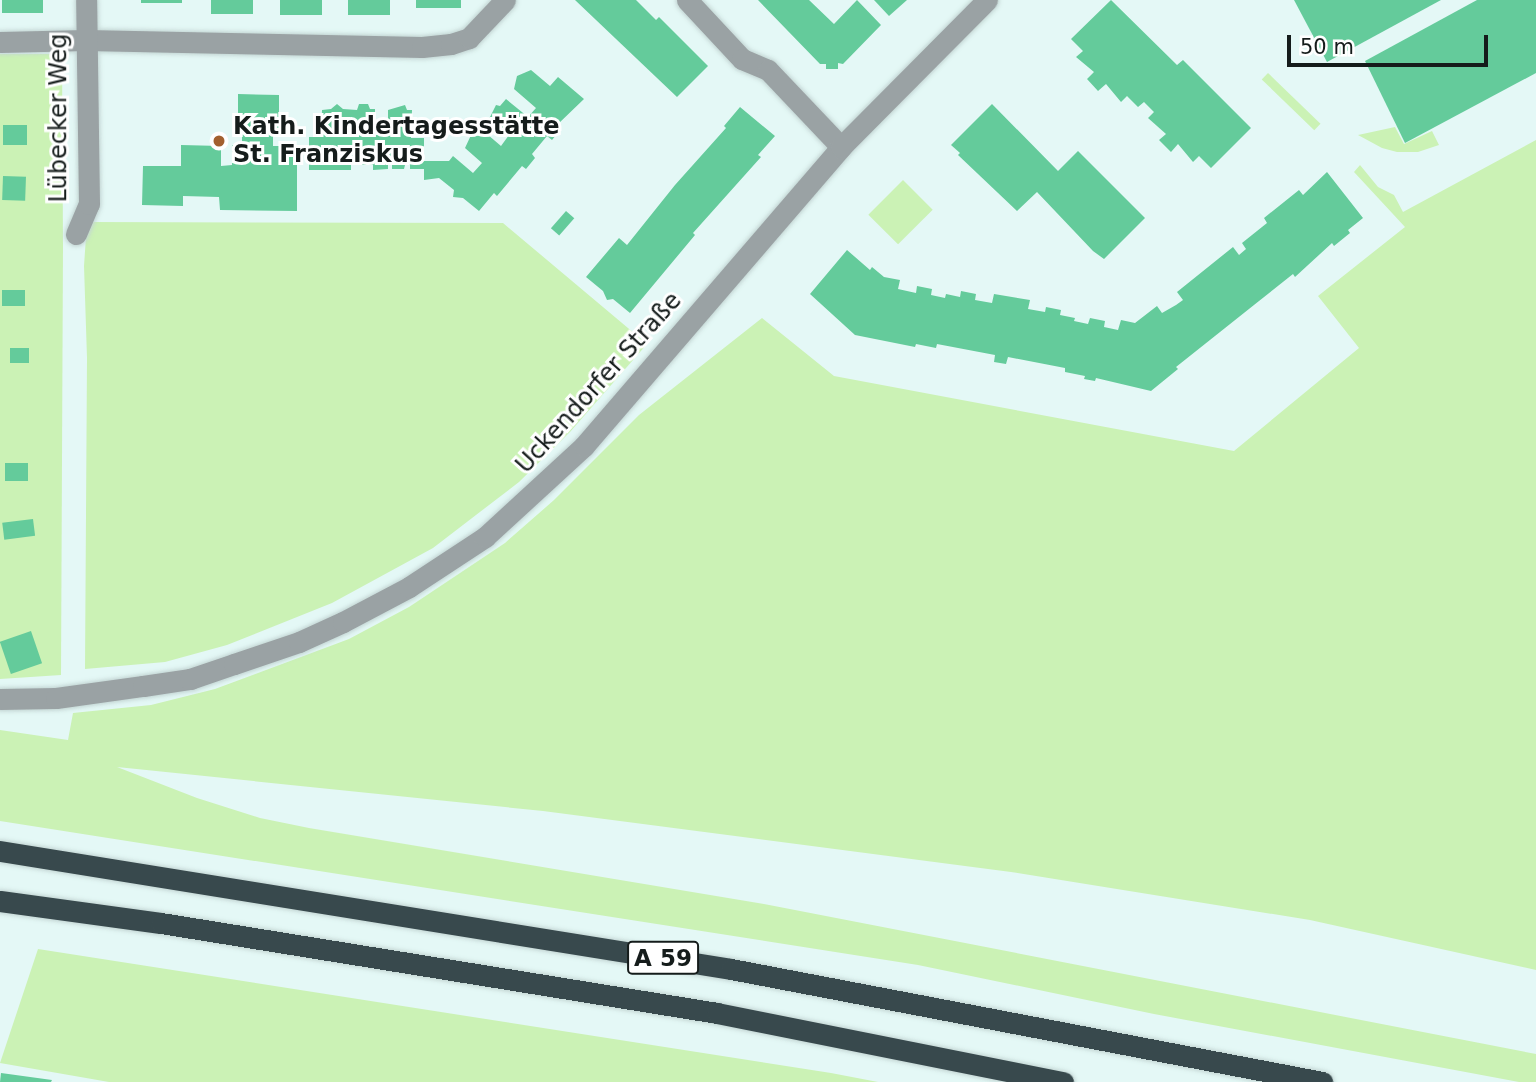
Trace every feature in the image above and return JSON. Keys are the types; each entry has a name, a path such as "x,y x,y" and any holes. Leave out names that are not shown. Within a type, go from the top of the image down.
{"highway":[{"name":"A 59","path":"0,851 717,967 1322,1082"},
{"name":"A 59","path":"0,901 161,923 717,1013 1063,1082"}],"street":[{"name":"Lübecker Weg","path":"76,234 89,204 86,0"},
{"path":"0,42 86,40 422,47 451,44 470,38 505,0"},
{"path":"687,0 742,59 768,70 841,147"},
{"name":"Uckendorfer Straße","path":"0,699 56,698 190,679 299,642 409,587 485,537 584,446 841,147 987,0"}],"green space":[{"path":"0,54 62,54 63,248 61,675 0,679"},
{"path":"1268,73 1321,124 1314,130 1262,79"},
{"path":"1395,127 1404,144 1432,131 1439,145 1418,152 1397,152 1382,148 1358,135"},
{"path":"1536,140 1536,970 1310,920 1011,872 543,811 117,767 197,798 260,818 309,828 764,904 1536,1054 1536,1082 1519,1082 1154,1014 918,965 0,821 0,730 68,740 73,713 151,705 215,689 349,639 409,607 505,543 554,500 639,415 762,318 834,376 1234,451 1359,348 1318,296 1405,227 1354,172 1360,165 1378,187 1394,195 1403,212"},
{"path":"903,180 933,210 898,244 868,215"},
{"path":"87,222 503,223 647,344 570,432 519,482 433,548 332,603 227,645 165,662 85,669 87,358 84,266"},
{"path":"38,949 878,1082 109,1082 0,1063"}],"building":[{"path":"2,0 43,0 43,13 2,13"},
{"path":"141,0 182,0 182,3 141,3"},
{"path":"211,0 253,0 253,14 211,14"},
{"path":"280,0 322,0 322,15 280,15"},
{"path":"348,0 390,0 390,15 348,15"},
{"path":"416,0 461,0 461,8 416,8"},
{"path":"575,0 636,0 656,20 659,17 708,66 677,97"},
{"path":"758,0 809,0 834,24 857,0 881,25 843,64 838,63 838,69 826,69 826,64 820,64"},
{"path":"874,0 907,0 889,16"},
{"path":"1111,0 1177,65 1183,60 1251,128 1211,168 1199,156 1193,162 1178,144 1171,152 1159,140 1166,134 1148,118 1154,112 1144,102 1138,107 1127,96 1121,102 1106,84 1098,91 1087,79 1094,72 1076,57 1083,51 1071,39"},
{"path":"1294,0 1441,0 1327,62"},
{"path":"1477,0 1536,0 1536,73 1405,143 1365,61"},
{"path":"531,70 550,86 558,77 584,99 557,125 561,129 552,140 547,136 532,154 535,158 526,169 522,166 497,196 494,193 479,211 463,198 453,197 454,190 439,178 424,180 424,169 410,169 410,165 405,165 404,169 392,169 392,165 388,165 388,169 373,170 373,165 351,165 351,170 309,170 309,137 321,137 322,110 331,109 337,104 343,109 357,110 359,104 368,104 370,109 375,109 375,135 388,135 388,110 405,105 407,110 412,110 411,138 424,138 424,161 449,161 453,156 473,173 482,163 465,148 472,133 481,129 501,146 509,135 489,119 496,105 500,106 506,99 528,117 536,108 514,89 517,76"},
{"path":"238,94 279,95 279,135 273,135 273,146 297,146 297,211 220,210 219,197 183,196 183,206 142,205 143,166 181,166 181,145 221,146 221,166 232,165 232,145 242,145 242,135 238,134"},
{"path":"992,104 1058,171 1078,151 1145,218 1104,259 1093,251 1037,192 1017,211 958,155 960,153 951,145"},
{"path":"740,107 775,136 758,155 761,157 693,233 695,235 630,313 613,299 607,300 603,291 586,277 619,238 627,245 675,185 726,128 724,126"},
{"path":"3,125 27,125 27,145 3,145"},
{"path":"1327,172 1363,218 1348,230 1350,233 1334,246 1332,243 1295,277 1293,274 1176,367 1178,369 1151,391 1096,378 1095,381 1084,379 1085,376 1065,372 1065,368 1008,357 1006,364 994,362 995,355 937,344 936,348 916,344 915,347 855,335 810,294 847,250 870,270 872,267 884,277 900,280 898,289 916,293 917,286 932,289 931,295 945,298 946,294 960,297 961,291 976,294 975,300 992,303 994,294 1030,300 1028,309 1045,312 1046,307 1061,310 1060,315 1075,318 1074,321 1088,324 1090,318 1105,321 1104,327 1118,330 1121,320 1135,323 1157,306 1162,313 1183,300 1177,292 1233,247 1239,255 1246,249 1242,243 1267,223 1264,218 1299,190 1303,195"},
{"path":"3,176 26,177 25,201 2,200"},
{"path":"566,211 574,218 559,236 551,228"},
{"path":"2,290 25,290 25,306 2,306"},
{"path":"10,348 29,348 29,363 10,363"},
{"path":"5,463 28,463 28,481 5,481"},
{"path":"33,519 35,536 4,540 2,523"},
{"path":"31,631 42,663 11,674 0,642"},
{"path":"1,1073 52,1080 0,1082"}],"place":[{"name":"Kath. Kindertagesstätte St. Franziskus","path":"219,141"}]}
